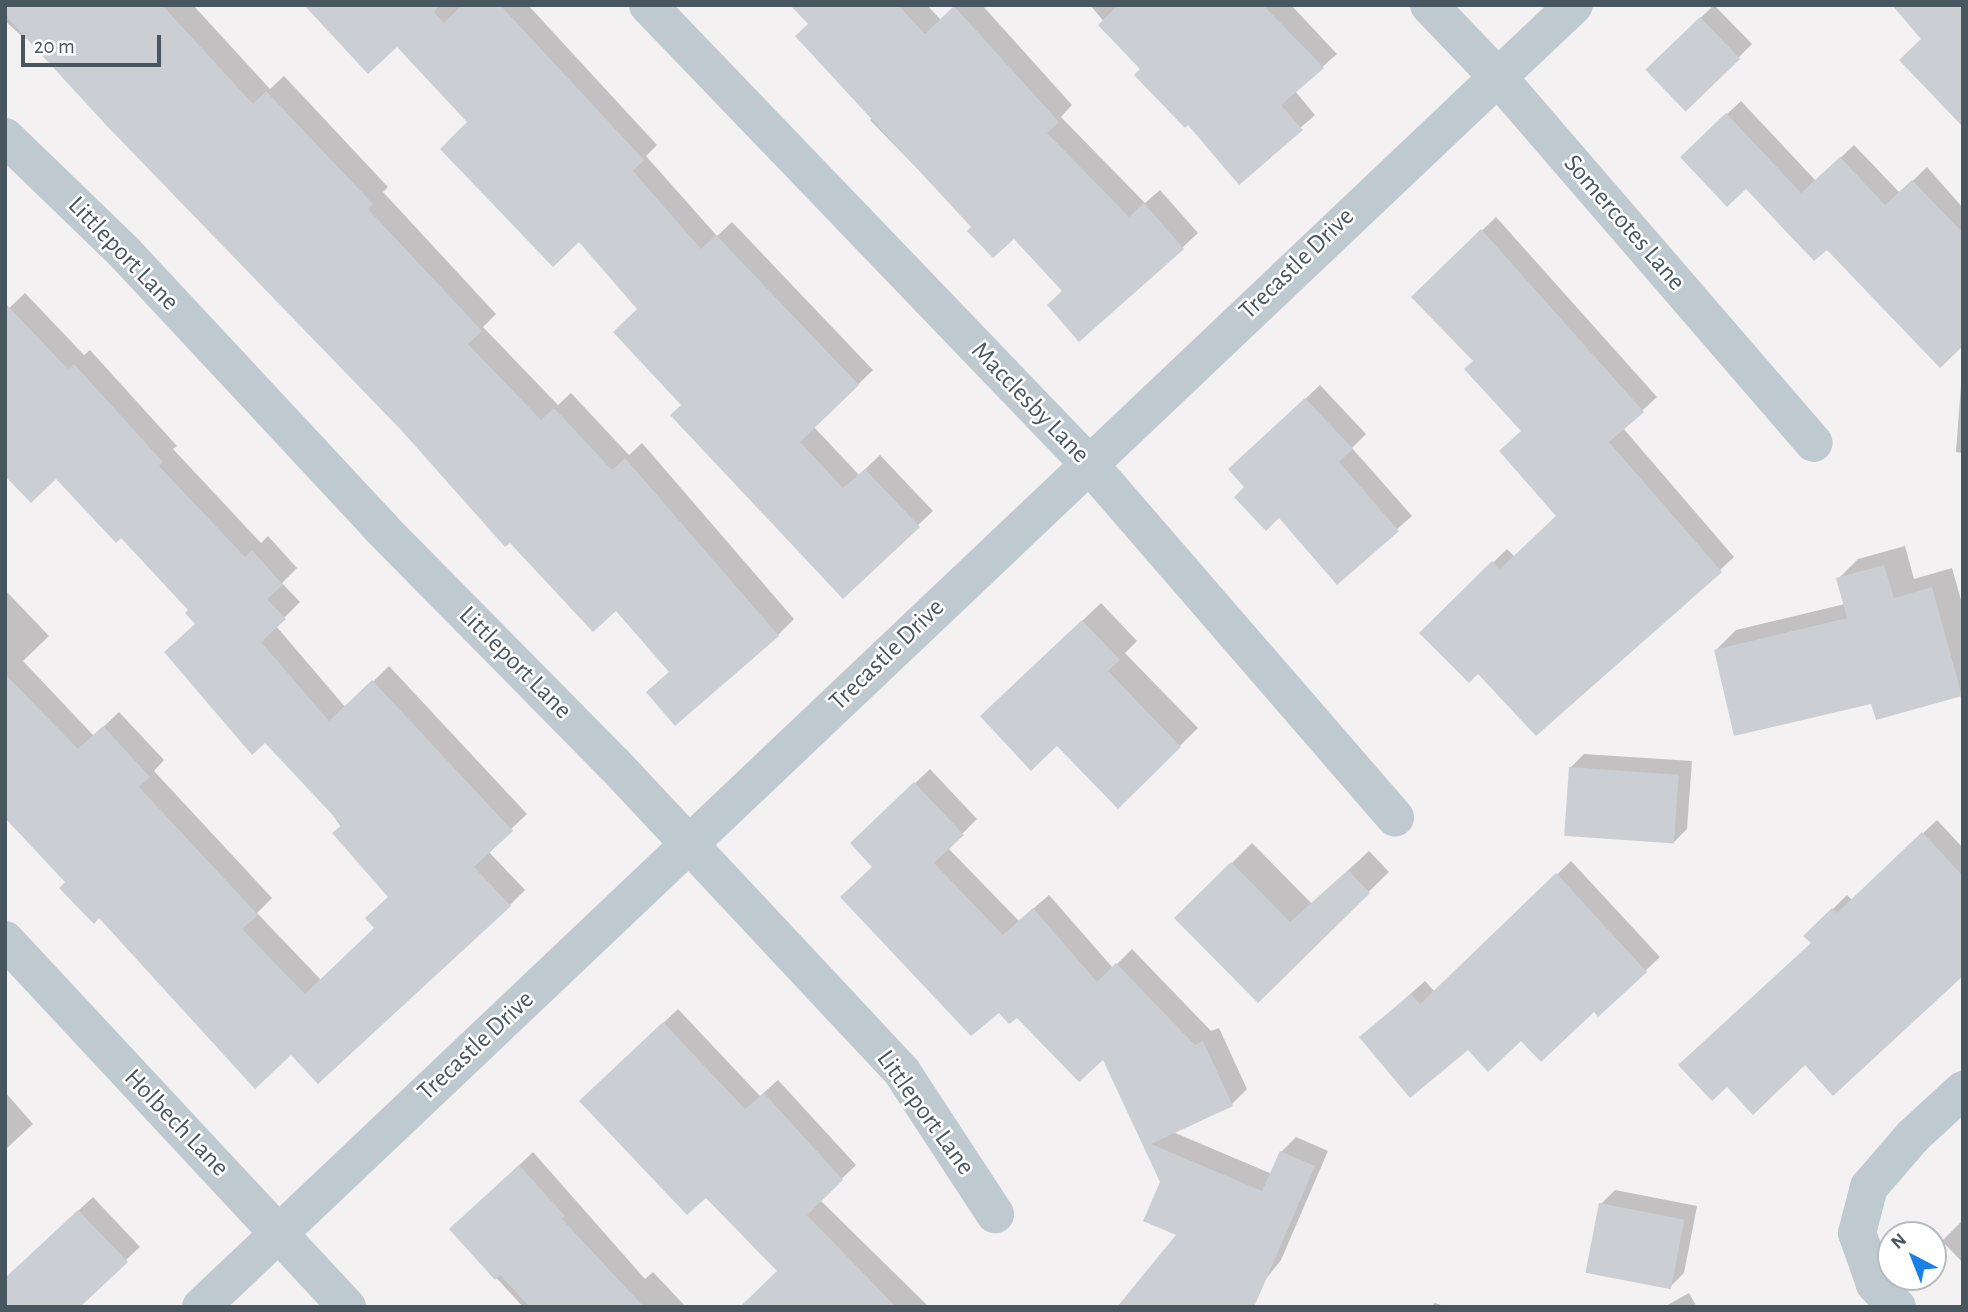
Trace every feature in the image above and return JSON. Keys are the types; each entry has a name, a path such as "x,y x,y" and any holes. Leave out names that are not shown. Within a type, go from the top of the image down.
{"street":[{"name":"Macclesby Lane","path":"648,5 1088,463 1395,817"},
{"name":"Somercotes Lane","path":"1429,5 1496,75 1814,443"},
{"name":"Trecastle Drive","path":"201,1307 1496,75 1574,5"},
{"name":"Littleport Lane","path":"5,137 124,253 381,528 689,845 902,1072 995,1214"},
{"name":"Holbech Lane","path":"5,940 88,1033 281,1231 347,1307"},
{"path":"1886,1295 1857,1233 1869,1187 1913,1136 1963,1090"}],"building":[{"path":"5,5 162,5 253,104 266,91 373,204 368,209 482,331 468,344 541,420 554,408 612,470 625,458 779,636 675,726 646,692 669,672 616,611 593,632 510,543 505,547 402,431 106,125 5,15"},
{"path":"304,5 440,5 434,12 444,23 462,5 500,5 644,160 633,171 701,249 716,235 859,385 800,442 843,488 865,469 920,527 843,599 670,415 681,405 613,332 637,309 579,242 553,267 440,149 467,122 397,47 368,74"},
{"path":"790,5 898,5 925,34 954,6 1059,122 1047,133 1129,217 1144,203 1184,249 1079,342 1047,305 1062,291 1014,239 993,258 967,231 971,227 795,36 808,24"},
{"path":"1118,5 1263,5 1324,68 1281,105 1303,130 1239,185 1188,125 1185,128 1134,75 1140,69 1098,25"},
{"path":"1892,5 1963,5 1963,127 1899,60 1921,39"},
{"path":"1700,17 1740,59 1686,112 1645,70"},
{"path":"1726,113 1801,193 1840,157 1885,205 1912,180 1963,233 1963,346 1940,368 1827,250 1814,261 1746,189 1727,207 1680,157"},
{"path":"1481,229 1644,412 1609,442 1722,572 1536,736 1478,674 1469,683 1419,633 1492,561 1500,569 1556,516 1499,451 1521,431 1464,369 1473,361 1411,297"},
{"path":"5,303 68,369 74,364 163,462 159,466 245,557 252,550 283,585 267,599 286,619 261,642 329,721 372,680 513,831 474,867 511,906 318,1084 291,1055 255,1089 99,918 94,924 59,888 65,882 5,818 5,674 78,749 103,726 150,777 139,787 258,915 242,929 305,994 374,928 365,918 388,897 332,833 342,825 265,743 252,755 164,652 195,624 185,613 188,610 121,538 116,543 56,479 31,503 5,476"},
{"path":"1305,398 1353,449 1339,462 1399,531 1337,585 1279,518 1266,531 1234,497 1244,487 1228,469"},
{"path":"1884,565 1894,598 1932,587 1962,696 1876,720 1871,704 1734,736 1714,650 1847,618 1836,578"},
{"path":"1082,620 1120,660 1108,671 1181,747 1118,809 1057,746 1031,771 980,716"},
{"path":"1569,767 1679,775 1674,844 1564,836"},
{"path":"914,782 964,835 934,863 1003,935 1033,908 1097,982 1116,963 1195,1045 1203,1041 1233,1106 1151,1144 1262,1191 1280,1151 1315,1166 1254,1307 1117,1307 1176,1235 1143,1221 1160,1182 1103,1060 1079,1082 1017,1018 1009,1024 999,1013 971,1036 840,897 872,867 850,843"},
{"path":"1922,832 1963,876 1963,976 1833,1096 1805,1065 1753,1115 1727,1087 1712,1101 1678,1065 1811,943 1803,936 1832,908 1837,913"},
{"path":"1231,862 1290,922 1348,870 1370,893 1258,1003 1174,918"},
{"path":"1556,873 1647,972 1598,1017 1594,1012 1541,1062 1521,1041 1488,1072 1468,1050 1410,1098 1359,1037 1411,994 1420,1004"},
{"path":"663,1022 745,1109 764,1093 843,1180 807,1215 896,1307 740,1307 777,1271 706,1198 687,1215 579,1101"},
{"path":"519,1165 565,1216 562,1219 644,1307 530,1307 500,1275 495,1280 449,1229"},
{"path":"1599,1203 1684,1220 1671,1289 1585,1273"},
{"path":"78,1210 128,1262 80,1307 5,1307 5,1278"}]}
